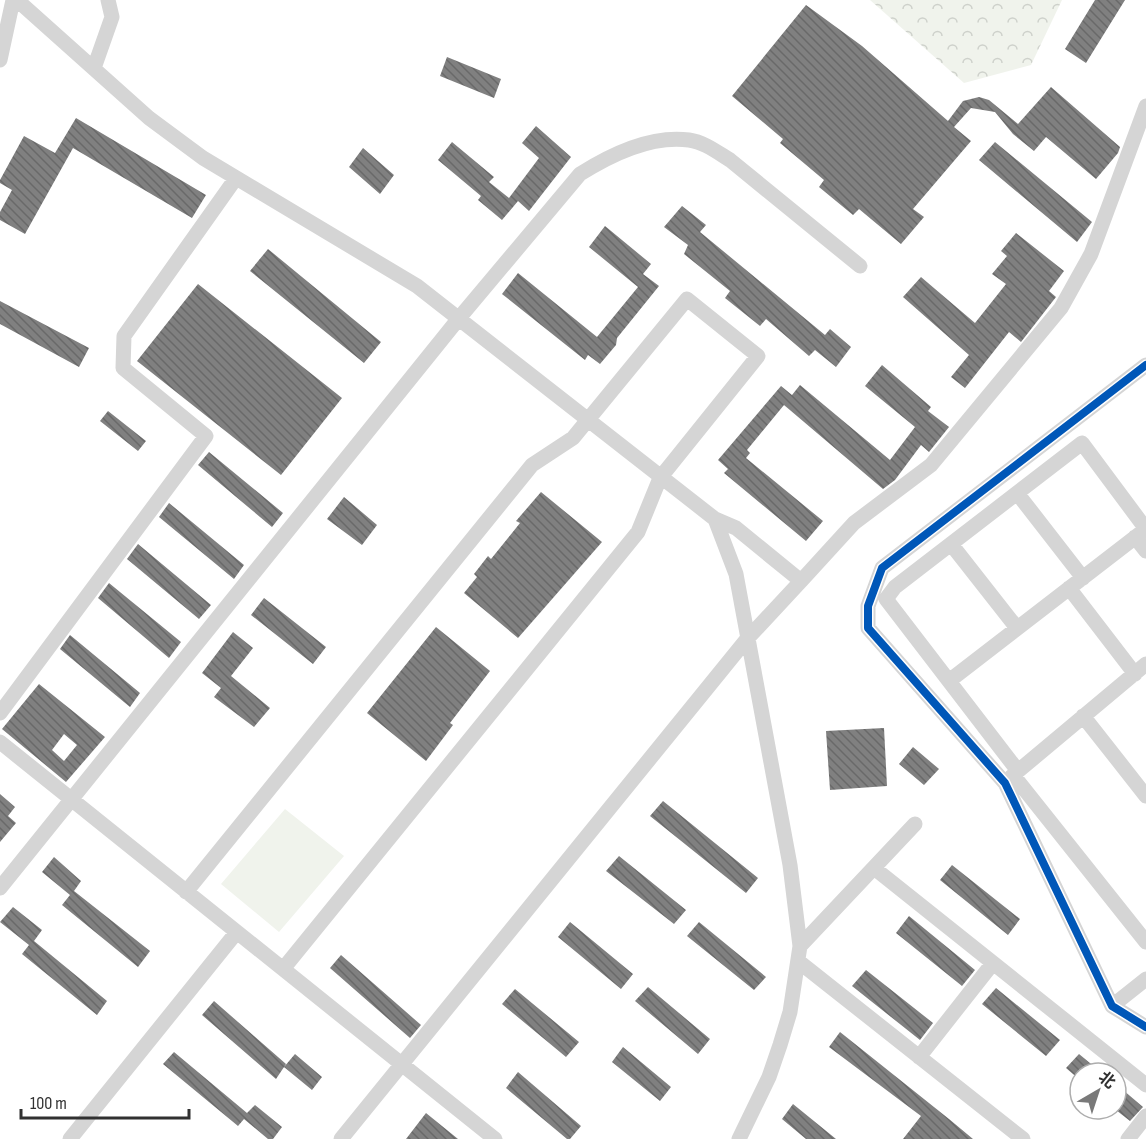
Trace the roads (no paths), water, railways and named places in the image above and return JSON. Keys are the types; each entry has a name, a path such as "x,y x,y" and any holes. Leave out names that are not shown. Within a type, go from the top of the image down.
{"street":[{"path":"0,60 15,0 149,118 202,158 394,269 460,317 660,478 715,519 736,528 801,580"},
{"path":"94,68 112,17 108,0"},
{"path":"341,1139 747,639 854,523 930,465 1061,308 1091,254 1146,105"},
{"path":"0,888 460,317 580,174 605,159 643,145 671,140 689,140 707,146 730,160 860,266"},
{"path":"0,713 206,436 123,368 124,336 236,178"},
{"path":"186,892 532,465 573,438 687,298 758,356 660,478 638,532 283,969"},
{"path":"1146,365 882,568 868,606 868,628 1012,776 1146,942"},
{"path":"1146,552 1142,532 1082,443 895,587 886,599 949,681 1012,776 1112,1006 1146,1027"},
{"path":"1017,493 1083,578"},
{"path":"715,519 736,574 790,865 799,954 790,1012 780,1045 769,1077 739,1139"},
{"path":"949,681 1142,532"},
{"path":"951,544 1017,628"},
{"path":"1012,776 1140,669 1069,588"},
{"path":"1083,716 1146,796"},
{"path":"0,742 495,1139"},
{"path":"799,954 915,824"},
{"path":"874,868 1146,1085"},
{"path":"70,1139 236,933"},
{"path":"799,954 919,1057 1023,1139"},
{"path":"919,1057 993,963"},
{"path":"1112,1006 1146,979"},
{"path":"1128,1139 1146,1116"}]}
